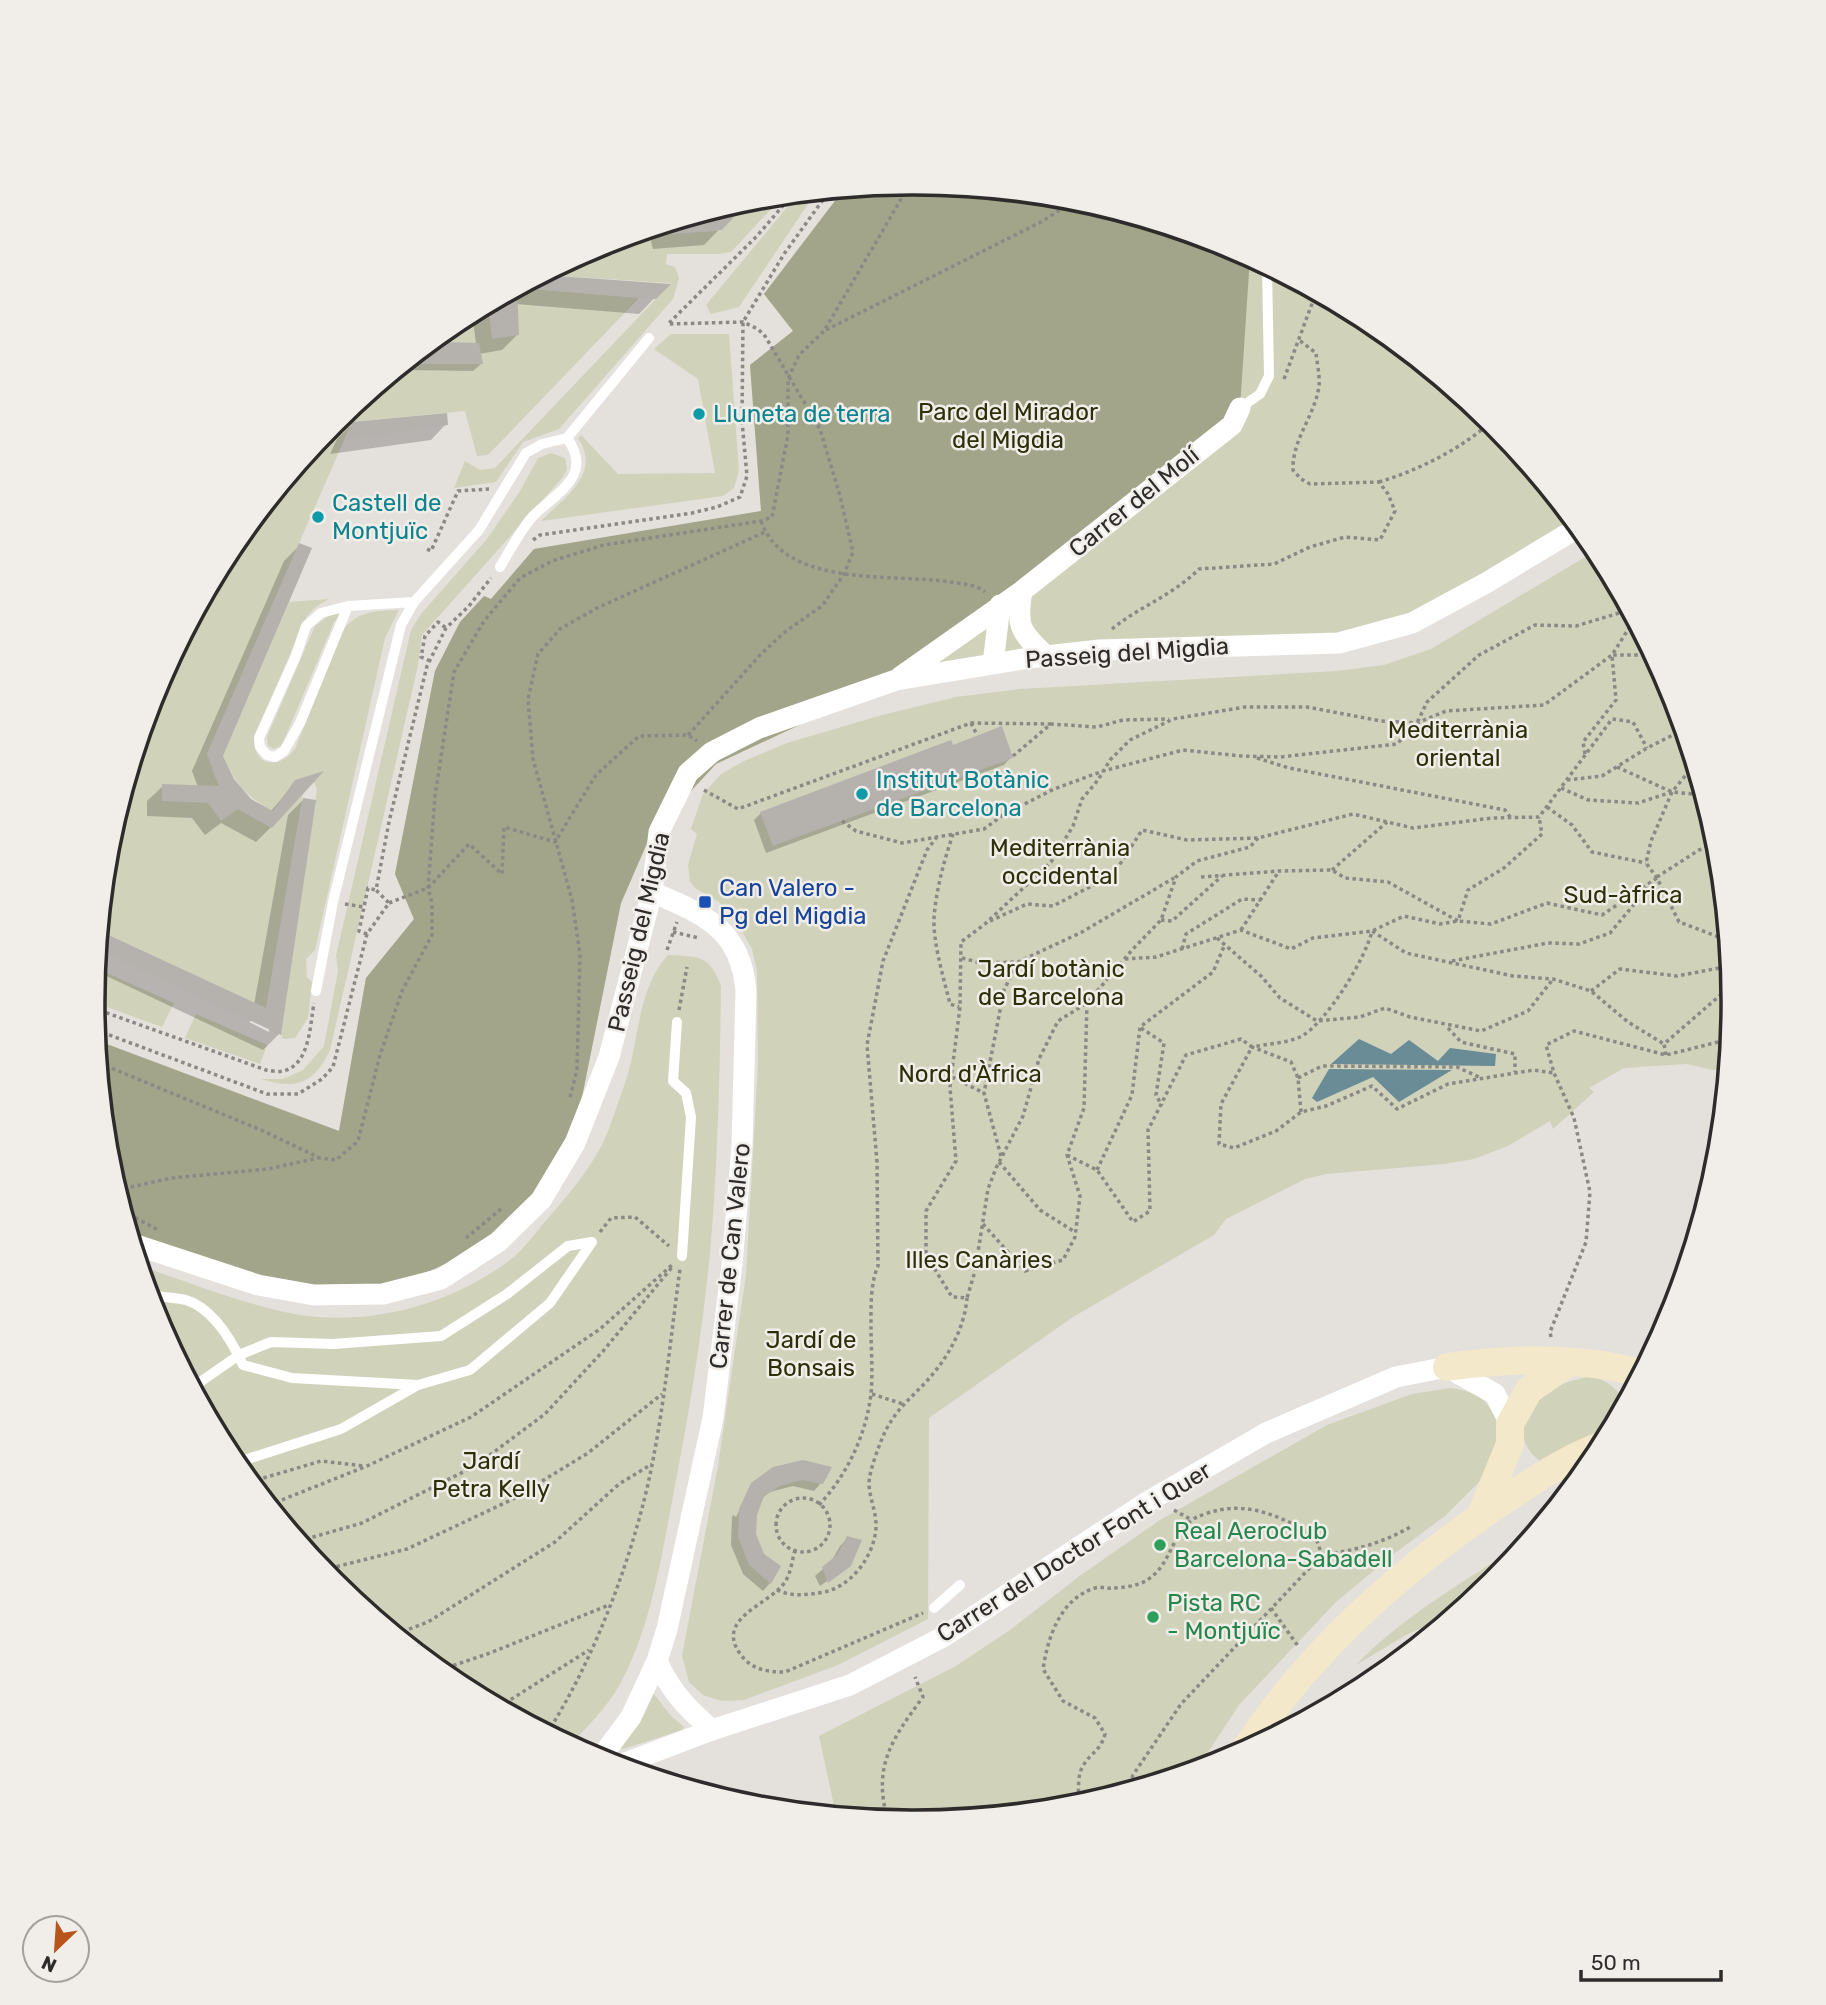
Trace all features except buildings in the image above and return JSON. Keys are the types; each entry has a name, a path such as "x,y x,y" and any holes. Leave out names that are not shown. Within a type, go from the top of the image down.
{"street":[{"name":"Carrer del Molí","path":"896,680 1011,598 1232,425 1240,408"},
{"name":"Passeig del Migdia","path":"144,1247 258,1285 313,1295 383,1294 441,1279 498,1242 541,1200 575,1143 610,1057 652,892 659,832 688,774 712,752 759,728 896,680 1046,656 1098,650 1339,643 1412,623 1570,533"},
{"path":"1011,598 1020,628 1046,656"},
{"path":"993,664 1011,598"},
{"name":"Carrer de Can Valero","path":"606,1750 631,1717 657,1661 667,1629 713,1418 732,1264 742,1146 746,991 744,970 736,949 718,928 699,914 652,892"},
{"path":"1447,1367 1492,1360 1561,1361 1632,1371"},
{"path":"1479,1517 1529,1390 1561,1361"},
{"path":"1447,1367 1495,1394 1522,1460 1544,1474"},
{"name":"Carrer del Doctor Font i Quer","path":"633,1760 712,1730 850,1685 943,1637 1147,1502 1266,1433 1396,1377 1447,1367"},
{"path":"1610,1367 1625,1384"},
{"path":"1256,1733 1288,1688 1331,1640 1377,1597 1504,1499 1585,1451"},
{"path":"657,1661 668,1685 687,1708 712,1730"}],"lane":[{"path":"1240,408 1260,394 1270,369 1267,277"},
{"path":"316,991 333,902 401,625 414,602 479,530 526,453 542,444 566,438 649,338"},
{"path":"500,566 532,517 554,499 572,479 578,462 575,449 566,438"},
{"path":"348,606 284,751 275,757 267,754 260,747 259,738 295,658 306,626 321,613 348,606 414,602"},
{"path":"677,1022 673,1082 686,1093 691,1117 681,1256"},
{"path":"200,1382 239,1355 271,1342 333,1344 441,1336 507,1294 568,1246 592,1242"},
{"path":"247,1460 341,1429 418,1385 470,1370 550,1303 592,1242"},
{"path":"161,1296 188,1301 216,1320 239,1355 243,1366 292,1378 418,1385"},
{"path":"934,1608 960,1585"}],"path":[{"path":"127,1187 172,1178 268,1168 320,1158 336,1160 358,1141 380,1055 402,991 432,935 432,902 428,888 435,796 454,672 484,621 520,578 552,561 604,545 761,521 772,517 788,435 788,379 799,355 824,331 902,194"},
{"path":"530,543 540,535 692,513 717,507 740,497 747,476 742,421 743,322 784,254 825,199"},
{"path":"555,842 596,775 639,736 688,735 762,653 786,631 822,606 844,574 852,552 840,496 820,429 765,336 743,322 668,324 757,236 783,205"},
{"path":"824,331 1041,222 1062,208"},
{"path":"1260,394 1281,386 1314,301"},
{"path":"1300,340 1316,353 1319,385 1311,413 1296,447 1293,470 1310,484 1379,482 1405,474 1451,449 1481,428"},
{"path":"1109,632 1128,617 1181,587 1199,569 1274,564 1310,547 1345,537 1380,540 1395,511 1379,482"},
{"path":"427,549 431,551 458,491 505,487"},
{"path":"761,521 765,532 787,554 830,573 933,579 977,586 1011,598"},
{"path":"568,1105 577,1070 580,954 572,900 533,759 528,699 538,654 559,629 597,608 765,532"},
{"path":"376,890 412,721 430,661 446,628 469,606 500,566"},
{"path":"842,821 856,831 902,842 984,829 1003,815 1054,789 1103,771 1183,750 1280,757 1397,744 1417,723 1427,702 1479,655 1535,625 1576,626 1621,613"},
{"path":"430,661 421,657 425,636 438,622 446,628"},
{"path":"704,790 738,809 971,723 1097,727 1123,720 1174,719 1245,707 1307,707 1381,721 1417,723 1446,711 1544,705 1612,655 1629,628"},
{"path":"1612,655 1642,655"},
{"path":"1585,754 1583,742 1616,700 1612,655"},
{"path":"967,1298 952,1297 926,1255 926,1211 956,1161 951,1077 960,1007 961,942 985,924 1051,862 1073,826 1082,799 1110,760 1130,740 1174,719"},
{"path":"1458,921 1468,890 1504,868 1542,834 1539,817 1612,719 1633,722 1647,748"},
{"path":"971,723 977,735"},
{"path":"1013,756 1052,724"},
{"path":"1567,780 1602,776 1675,734"},
{"path":"1252,757 1289,768 1505,810 1510,818"},
{"path":"1617,767 1672,792 1693,794"},
{"path":"1646,863 1651,841 1672,792 1687,773"},
{"path":"1561,788 1588,800 1638,803 1672,792"},
{"path":"1547,807 1572,825 1592,852 1646,863 1657,878 1679,922 1718,937"},
{"path":"985,924 1027,904 1053,906 1113,876 1142,830 1187,840 1258,838 1353,814 1413,828 1539,817"},
{"path":"1332,870 1387,822"},
{"path":"106,1034 267,1094 298,1094 321,1079 333,1067 367,934 389,903 428,888 469,844 502,874 504,827 555,842"},
{"path":"953,834 943,866 934,921 950,1004 960,1007"},
{"path":"819,1504 834,1489 854,1455 871,1394 871,1306 878,1266 878,1240 877,1162 867,1045 883,961 927,850 937,836"},
{"path":"962,958 981,963 1017,962 1082,932 1176,877 1197,861 1250,847 1258,838"},
{"path":"1125,959 1156,957 1241,930 1292,949 1313,938 1372,931 1404,916 1440,924 1458,921 1491,924 1547,903 1602,915 1705,848"},
{"path":"1201,877 1332,870 1345,878 1388,882 1458,921"},
{"path":"1241,930 1279,871"},
{"path":"1161,920 1172,921 1222,876"},
{"path":"776,1590 787,1595 828,1591 847,1580 863,1563 874,1539 876,1524 869,1482 884,1432 903,1404 936,1370 952,1346 966,1314 988,1189 1023,1116 1039,1059 1058,1021 1087,1003 1161,920 1176,877"},
{"path":"1450,962 1548,943 1579,944 1610,933 1657,878"},
{"path":"367,934 359,931 368,888 376,890 389,903"},
{"path":"1181,949 1186,934 1242,899 1261,900"},
{"path":"667,950 680,915"},
{"path":"1372,931 1406,953 1513,976 1553,979 1591,991 1629,1022 1664,1044 1666,1055"},
{"path":"1252,1046 1301,1037 1345,988 1368,946 1372,931"},
{"path":"673,932 708,943"},
{"path":"1217,937 1261,976 1280,998 1317,1021 1360,1017 1385,1008 1447,1026 1481,1031 1528,1011 1553,979"},
{"path":"1097,1170 1132,1095 1140,1027 1213,972 1225,944"},
{"path":"1017,962 1004,990 985,1093 1000,1160 1040,1210 1075,1231"},
{"path":"677,1022 687,967"},
{"path":"1591,991 1620,969 1676,976 1720,967"},
{"path":"105,1012 266,1070 284,1071 298,1061 304,1052 316,991"},
{"path":"1664,1044 1721,995"},
{"path":"983,1224 1025,1271 1063,1260 1075,1237 1080,1196 1067,1155 1084,1108 1087,1003"},
{"path":"1447,1026 1461,1042 1515,1054 1515,1072"},
{"path":"1140,1027 1164,1043 1156,1095 1162,1106"},
{"path":"1561,1361 1553,1350 1550,1332 1586,1242 1590,1192 1574,1118 1553,1073 1546,1045 1574,1031 1666,1055 1719,1042"},
{"path":"1067,1155 1097,1170 1133,1222 1150,1211 1148,1130 1186,1055 1241,1039 1291,1062 1298,1078 1301,1112"},
{"path":"1252,1046 1222,1104 1219,1144 1234,1147 1245,1143 1276,1131 1301,1112 1325,1106 1372,1086 1396,1109 1448,1084 1534,1070 1553,1073"},
{"path":"1298,1078 1322,1066 1457,1067 1479,1077"},
{"path":"108,1067 261,1130 320,1158"},
{"path":"951,1077 985,1093"},
{"path":"463,1241 506,1205"},
{"path":"135,1217 167,1234"},
{"path":"592,1242 611,1218 635,1217 681,1256"},
{"path":"552,1725 566,1704 591,1649 635,1535 652,1464 681,1256"},
{"path":"278,1501 367,1466 471,1417 600,1329 681,1256"},
{"path":"309,1538 362,1523 464,1472 545,1415 604,1350 681,1256"},
{"path":"335,1567 407,1549 511,1500 588,1453 663,1394"},
{"path":"871,1394 903,1404"},
{"path":"261,1479 321,1461 367,1466"},
{"path":"405,1631 428,1622 555,1542 620,1484 652,1464"},
{"path":"800,1498 819,1504 830,1520 826,1540 814,1550 806,1552 786,1545 778,1532 777,1524 785,1505 800,1498"},
{"name":"Carrer del Doctor Font i Quer","path":"1170,1508 1190,1519"},
{"path":"1081,1793 1079,1775 1083,1765 1101,1747 1105,1734 1095,1718 1063,1701 1043,1669 1048,1640 1058,1618 1075,1600 1096,1587 1111,1588 1145,1582 1161,1570 1180,1532 1190,1519 1215,1510 1255,1508 1286,1520 1315,1536 1322,1555"},
{"path":"1131,1780 1181,1703 1322,1555 1345,1552 1391,1539 1410,1527"},
{"path":"795,1550 785,1582 742,1617 734,1637 742,1657 753,1667 771,1672 785,1672 934,1608"},
{"path":"452,1666 609,1605"},
{"path":"1271,1608 1291,1638 1312,1662"},
{"path":"508,1701 591,1649"},
{"path":"885,1809 881,1797 885,1757 923,1697 915,1677"}],"green space":[{"name":"Parc del Mirador del Migdia","path":"913,194 1018,201 1071,210 1173,237 1270,278 1317,303 1405,361 1484,431 1520,470 1570,533 1486,583 1339,643 1099,650 896,680 716,764 651,834 621,903 577,1122 121,1161 112,1108 107,1044 339,1131 366,978 414,920 395,874 435,671 460,622 484,596 491,599 534,549 761,511 750,365 793,331 764,294 837,198"},
{"name":"Parc del Mirador del Migdia","path":"913,194 966,196 1018,201 1122,222 1173,237 1249,268 1240,408 896,680 716,764 651,834 621,903 577,1122 535,1192 504,1224 471,1252 430,1271 389,1284 316,1289 252,1274 141,1237 121,1160 112,1108 107,1044 339,1131 366,978 414,919 395,874 435,671 460,622 484,596 491,599 534,549 761,511 750,365 793,331 764,294 837,198"},
{"path":"810,201 739,307 711,314 706,305 790,204"},
{"path":"773,207 731,252 667,254 666,264 675,267 679,278 673,299 559,429 523,442 496,482 454,488 465,461 480,470 495,468 671,283 560,276 604,256 669,232 722,230 737,214"},
{"path":"535,289 639,298 488,455 477,456 465,411 352,422 207,754 216,779 242,811 272,828 303,794 266,1008 108,935 121,845 133,793 148,743 188,645 213,598 272,511 342,431 380,395 421,361 464,331"},
{"path":"671,334 729,334 739,471 734,488 723,496 541,521 570,494 583,474 586,463 578,438 581,435 618,474 715,473 698,379 654,349"},
{"path":"551,453 565,458 567,469 563,477 422,635 418,665 330,1050 317,1070 303,1081 284,1084 261,1079 283,1079 303,1070 324,1046 338,971 336,956 411,630 421,614 487,539 520,491 538,458"},
{"name":"Jardí botànic de Barcelona","path":"1586,556 1638,645 1678,743 1693,793 1714,897 1719,950 1721,1002 1718,1070 1687,1064 1624,1068 1589,1088 1594,1092 1553,1129 1550,1121 1508,1146 1474,1159 1326,1174 1305,1179 1226,1219 1214,1235 1073,1317 929,1418 928,1619 838,1665 744,1700 721,1701 703,1695 689,1682 682,1656 718,1466 746,1275 758,1065 757,971 752,949 740,928 719,902 695,888 690,881 688,865 697,834 691,829 703,794 721,774 787,743 956,697 1020,689 1337,671 1384,665 1431,649"},
{"path":"329,599 307,616 254,736 257,754 267,762 281,760 295,749 347,625 360,616 399,610 385,638 315,950 306,959 307,977 312,982 308,1018 295,1038 283,1039 281,1035 317,789 313,781 273,811 243,789 232,775 223,756 289,602"},
{"path":"342,612 334,622 282,745 274,749 268,746 267,737 315,626 330,615"},
{"name":"Jardí Petra Kelly","path":"668,955 702,959 712,968 721,986 712,1229 696,1363 659,1568 647,1616 631,1662 620,1684 578,1737 509,1702 421,1644 342,1574 306,1535 241,1451 213,1406 188,1360 151,1270 259,1306 307,1316 338,1318 402,1310 462,1289 489,1274 526,1245 571,1191 597,1154 609,1129 628,1074 641,1012 658,967"},
{"path":"106,973 174,1003 162,1027 105,1006"},
{"path":"196,1014 267,1045 260,1064 185,1038"},
{"path":"1590,1376 1610,1385 1619,1394 1595,1435 1541,1462 1526,1444 1522,1425 1530,1406 1538,1398 1548,1390"},
{"path":"1451,1388 1477,1395 1487,1404 1500,1427 1488,1470 1445,1516 1336,1602 1239,1705 1206,1755 1122,1783 1018,1804 913,1810 834,1807 819,1736 956,1666 1010,1630 1081,1575 1160,1520 1327,1425 1412,1394"},
{"path":"1496,1561 1428,1625 1356,1665 1394,1630"},
{"path":"654,1694 671,1716 684,1727 682,1730 619,1748"}],"water":[{"path":"1359,1039 1391,1054 1409,1040 1438,1061 1450,1048 1496,1054 1495,1066 1331,1064"},
{"path":"1329,1069 1452,1070 1399,1102 1373,1077 1317,1102 1312,1098"}],"place":[{"name":"Lluneta de terra","path":"699,414"},
{"name":"Castell de Montjuïc","path":"318,517"},
{"name":"Institut Botànic de Barcelona","path":"862,794"},
{"name":"Can Valero - Pg del Migdia","path":"705,902"},
{"name":"Real Aeroclub Barcelona-Sabadell","path":"1160,1545"},
{"name":"Pista RC - Montjuïc","path":"1153,1617"}],"park label":[{"name":"Mediterrània oriental","path":"1458,744"},
{"name":"Mediterrània occidental","path":"1060,862"},
{"name":"Sud-àfrica","path":"1623,895"},
{"name":"Nord d'Àfrica","path":"970,1074"},
{"name":"Illes Canàries","path":"979,1260"},
{"name":"Jardí de Bonsais","path":"811,1354"}]}
